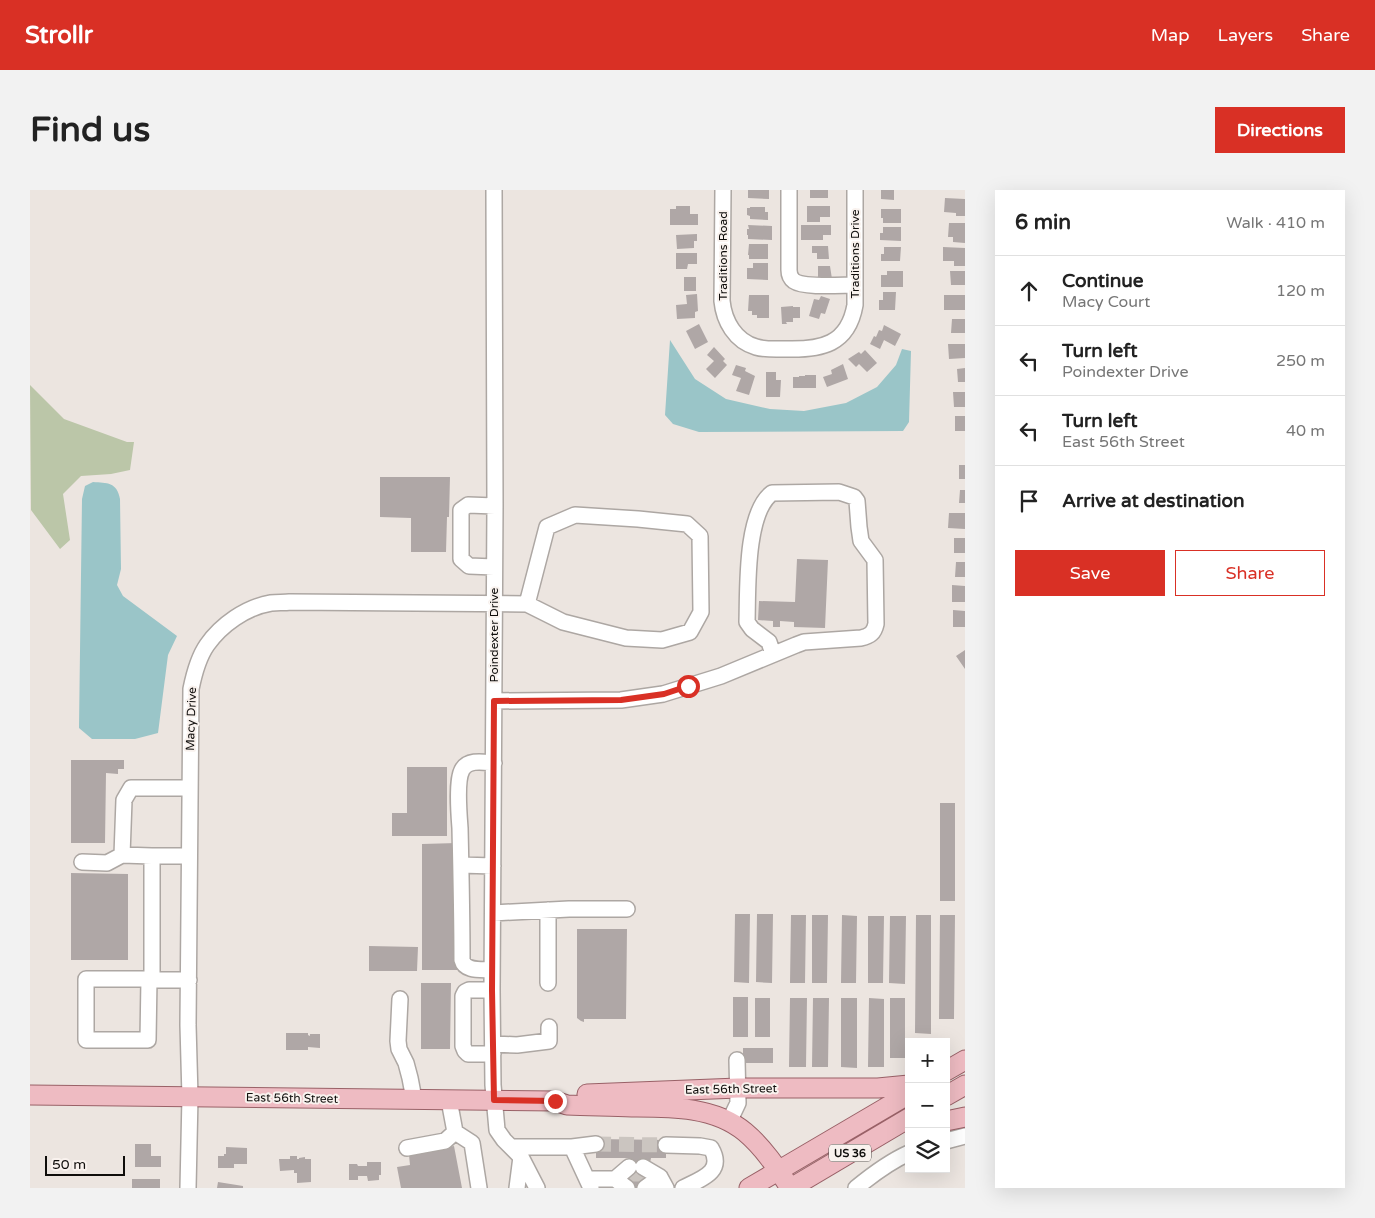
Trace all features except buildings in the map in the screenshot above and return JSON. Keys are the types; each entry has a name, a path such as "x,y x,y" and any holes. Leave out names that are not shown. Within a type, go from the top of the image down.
{"main road":[{"path":"950,1069 965,1060"},
{"name":"East 56th Street","path":"555,1101 566,1095 738,1088 878,1088 905,1085"},
{"path":"950,1094 965,1085"},
{"name":"East 56th Street","path":"30,1095 555,1101 567,1105 666,1107 695,1110 729,1122 744,1132 766,1154 790,1188"},
{"name":"US 36","path":"749,1188 905,1096"},
{"path":"950,1108 965,1108"},
{"path":"950,1120 965,1117"},
{"name":"US 36","path":"790,1188 905,1120"},
{"path":"845,1156 905,1134"}],"street":[{"name":"Traditions Road","path":"723,190 722,300 726,321 738,337 756,347 766,349 806,349"},
{"path":"788,190 790,276 793,280 802,284 855,285"},
{"name":"Traditions Drive","path":"806,349 831,343 846,329 851,320 854,310 855,285 855,190"},
{"name":"Poindexter Drive","path":"495,195 492,913 494,1100 497,1130 516,1152 537,1188"},
{"path":"494,701 621,700 664,694 721,676 804,642 867,637 874,631 876,624 875,560 861,541 857,501 854,497 839,492 772,493 762,504 753,529 747,622 752,629 769,642 773,654"},
{"path":"494,506 468,505 461,510 461,560 469,566 494,567"},
{"path":"575,515 638,518 687,524 700,536 701,612 690,632 662,640 626,638 563,622 527,604 547,527 575,515"},
{"name":"Macy Drive","path":"188,1188 191,689 194,675 206,646 239,615 269,604 290,602 527,604"},
{"path":"492,970 468,968 463,964 462,960 459,796 462,769 470,763 494,763"},
{"path":"122,855 124,800 131,788 190,788"},
{"path":"82,862 107,863 122,855 189,856"},
{"path":"152,856 150,980 148,1040 86,1040 86,979 150,980 189,980"},
{"path":"460,865 493,866"},
{"path":"492,913 627,909"},
{"path":"548,910 548,983"},
{"path":"492,990 469,990 463,996 463,1046 468,1054 550,1041 549,1027"},
{"path":"400,999 399,1050 406,1063 414,1099"},
{"path":"729,1122 738,1103 738,1060"},
{"path":"449,1100 456,1132 472,1143 479,1188"},
{"path":"407,1148 446,1141 456,1132"},
{"path":"950,1139 965,1136"},
{"path":"517,1188 516,1152 596,1144"},
{"path":"666,1145 712,1148 715,1154 714,1170 683,1188"},
{"path":"572,1147 589,1183 634,1178 663,1182"},
{"path":"856,1188 886,1165 905,1155"}],"green space":[{"path":"30,385 64,419 127,442 134,442 130,470 111,474 81,476 63,494 70,540 60,549 31,510"}],"water":[{"path":"670,340 695,379 726,399 770,409 804,411 846,403 877,387 896,365 902,349 911,351 909,422 903,431 699,432 673,424 665,415"},
{"path":"93,482 111,484 119,493 121,569 117,585 123,596 177,636 168,655 158,733 135,739 92,739 79,728 82,499 85,486"}],"tunnel":[{"path":"596,1144 666,1145"},
{"path":"629,1174 643,1174"}],"route":[{"path":"555,1101 494,1100 492,990 494,701 621,700 664,694 688,686"}]}
